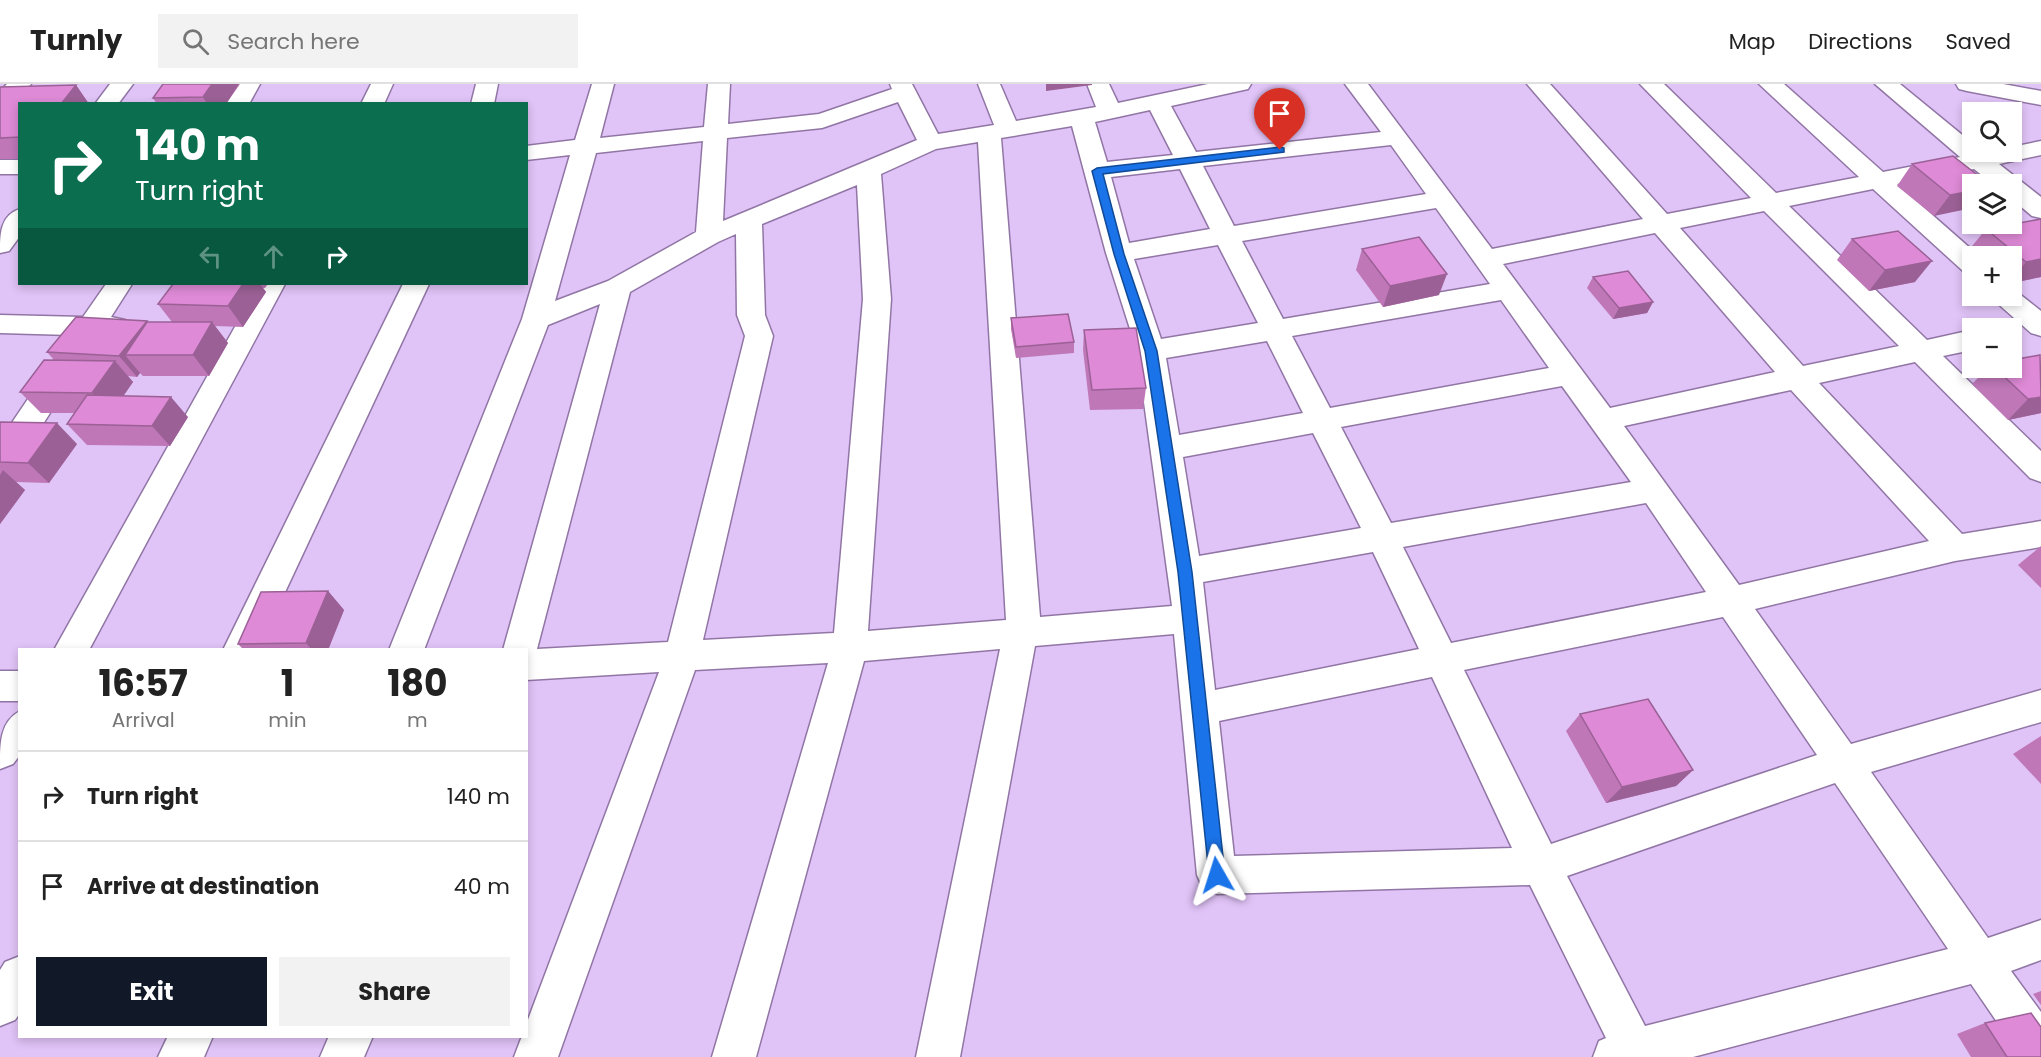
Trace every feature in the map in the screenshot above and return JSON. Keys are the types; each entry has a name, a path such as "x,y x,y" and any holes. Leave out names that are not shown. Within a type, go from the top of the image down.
{"street":[{"path":"0,104 20,84"},
{"path":"108,102 122,84"},
{"path":"238,102 249,84"},
{"path":"373,102 382,84"},
{"path":"482,102 487,84"},
{"path":"407,648 536,319 603,84"},
{"path":"709,236 719,84"},
{"path":"938,1057 1023,618 998,131 989,84"},
{"path":"1098,84 1097,171 1119,254 1151,351 1185,572 1217,875 1540,866 1843,763 2041,706"},
{"path":"1356,84 1653,490 2041,1049"},
{"path":"1538,84 1797,378 1954,549"},
{"path":"1651,84 2041,470"},
{"path":"1770,84 1962,256"},
{"path":"1886,84 1962,148"},
{"path":"1967,84 2041,98"},
{"path":"2035,84 2041,88"},
{"path":"536,319 618,287 709,236 930,143 1096,114 1225,85"},
{"path":"528,153 822,121 903,88 930,143"},
{"path":"1156,101 1382,537 1442,659 1628,1055 1980,961 2041,940"},
{"path":"1097,171 1397,137"},
{"path":"2022,152 2041,148"},
{"path":"1485,259 1973,162"},
{"path":"1979,162 1995,174"},
{"path":"0,167 18,167"},
{"path":"734,1057 850,647 877,299 868,171"},
{"path":"2022,195 2041,210"},
{"path":"1119,254 1442,199"},
{"path":"0,245 18,220"},
{"path":"536,1057 682,657 759,336 750,315 749,221"},
{"path":"18,438 118,285"},
{"path":"72,648 234,331 271,285"},
{"path":"241,648 416,285"},
{"path":"521,648 618,287"},
{"path":"1151,351 1507,290"},
{"path":"2018,306 2041,326 2022,330"},
{"path":"0,324 139,327"},
{"path":"1603,420 1962,342"},
{"path":"1166,449 1570,374"},
{"path":"1185,572 1653,490"},
{"path":"1200,709 1731,601 1954,549 2041,534"},
{"path":"528,665 850,647 1190,619"},
{"path":"0,686 18,686"},
{"path":"0,752 18,730"},
{"path":"0,1005 18,980"},
{"path":"180,1057 191,1038"},
{"path":"342,1057 351,1038"}],"building":[{"path":"163,84 212,84 203,97 153,98"},
{"path":"76,85 63,102 18,102 18,137 0,138 0,87"},
{"path":"1953,156 1976,174 1962,174 1962,193 1950,195 1912,164"},
{"path":"2041,219 2041,259 2026,262 2022,259 2022,246 2007,246 1992,234 2022,234 2022,222"},
{"path":"1898,231 1932,261 1885,270 1852,239"},
{"path":"1419,237 1447,274 1390,286 1362,249"},
{"path":"1628,271 1653,302 1619,308 1593,277"},
{"path":"172,285 242,285 228,306 158,304"},
{"path":"1068,314 1074,342 1016,347 1011,318"},
{"path":"76,317 147,321 119,356 47,352"},
{"path":"147,322 212,322 193,355 125,355"},
{"path":"1136,328 1146,388 1092,390 1084,330"},
{"path":"2040,355 2041,397 2028,399 2006,378 2022,378 2022,358"},
{"path":"44,360 115,361 92,393 20,392"},
{"path":"87,395 171,397 152,426 67,424"},
{"path":"0,422 57,423 28,463 0,462"},
{"path":"328,591 306,643 238,644 261,592"},
{"path":"1648,699 1693,770 1622,787 1580,714"},
{"path":"2031,1013 2041,1027 2041,1057 2007,1057 1985,1023"}],"route":[{"path":"1217,875 1185,572 1151,351 1119,254 1097,171 1280,150"}]}
